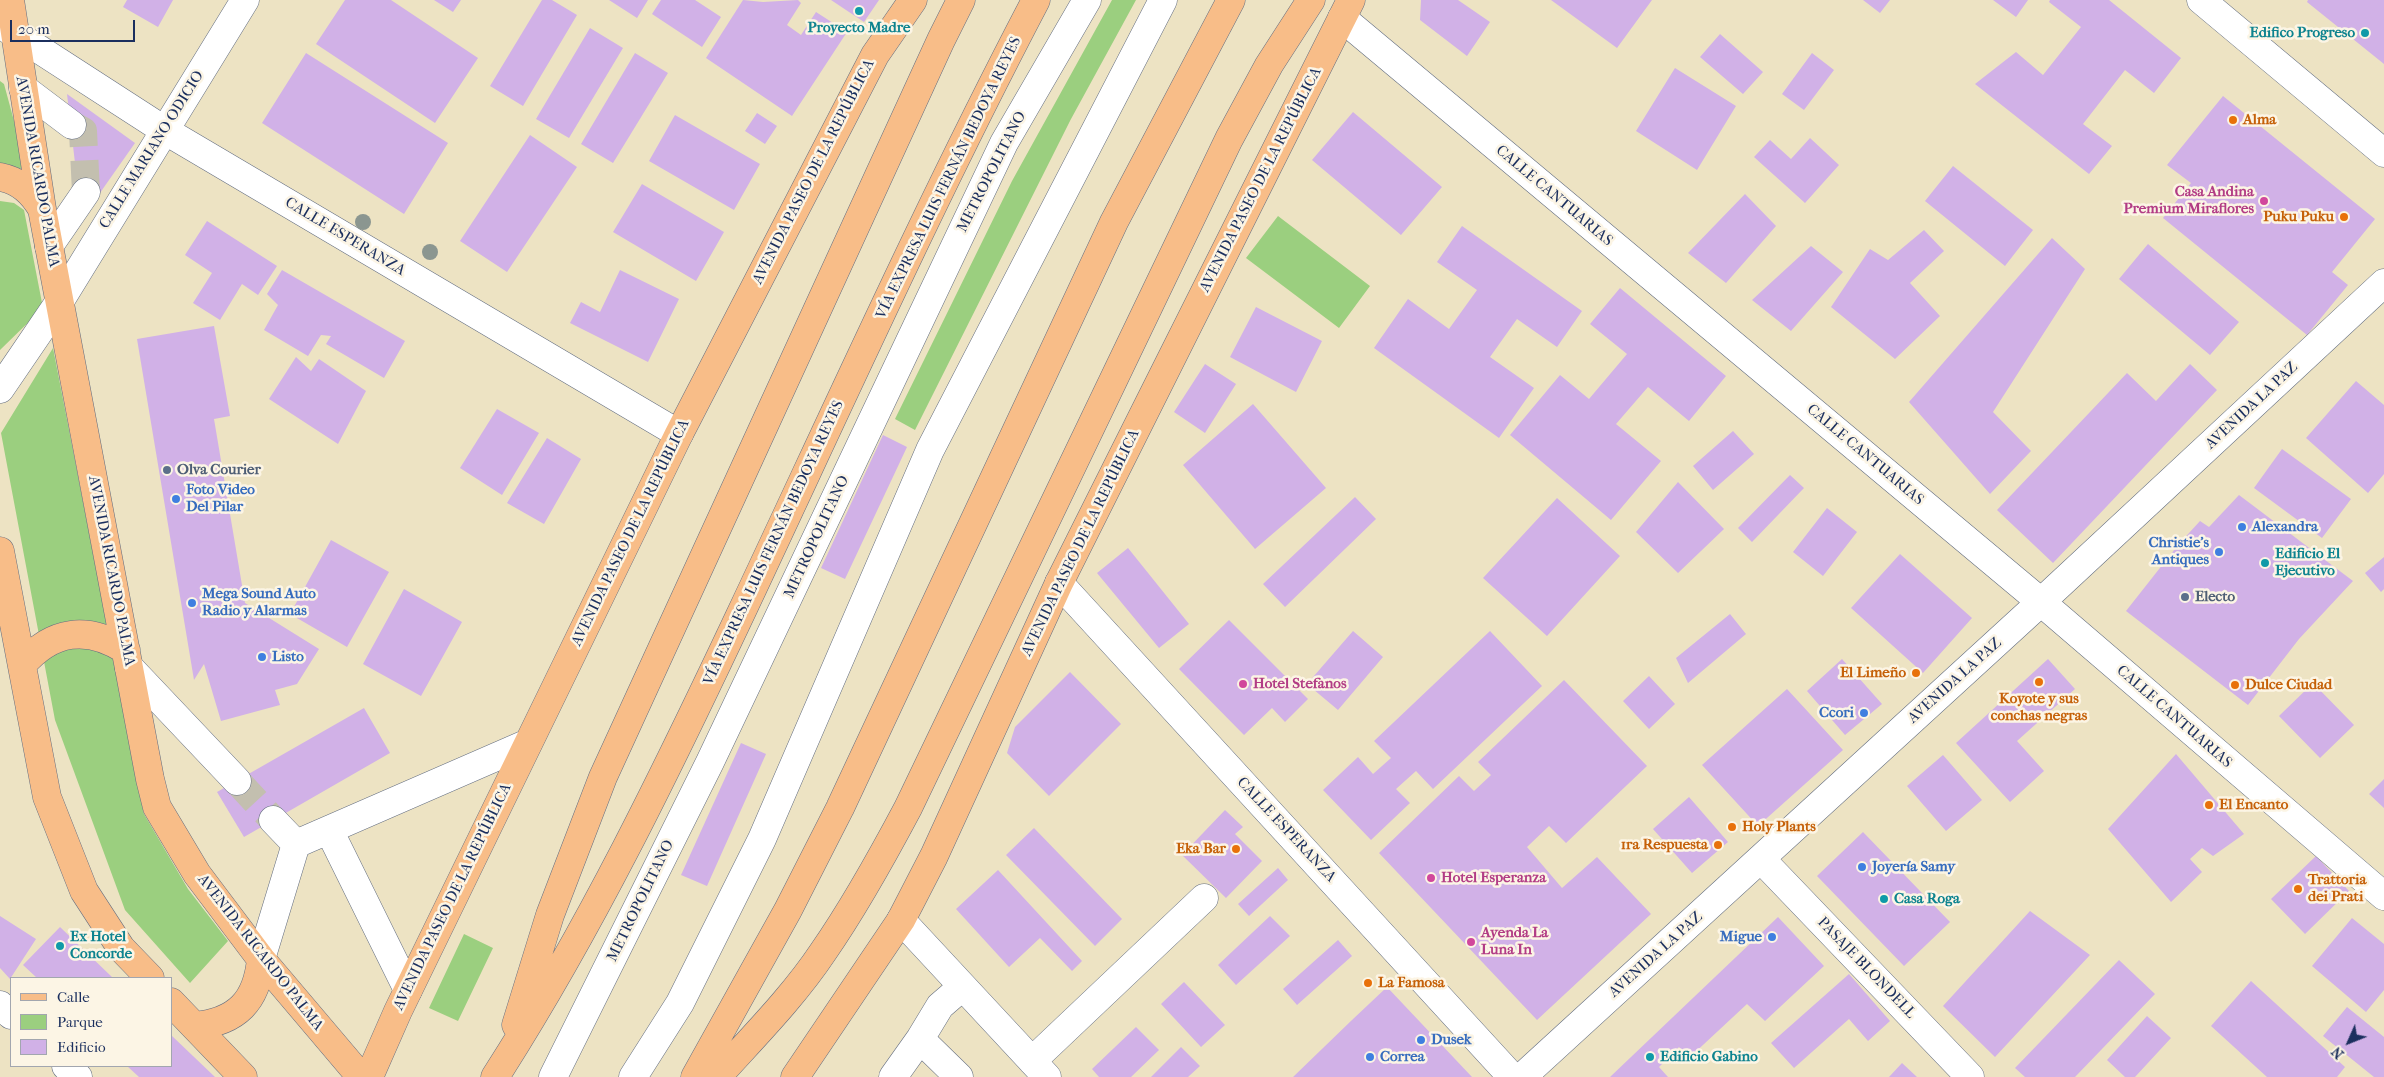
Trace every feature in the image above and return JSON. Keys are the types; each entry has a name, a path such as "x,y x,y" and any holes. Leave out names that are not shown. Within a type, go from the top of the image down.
{"main road":[{"name":"AVENIDA RICARDO PALMA","path":"10,0 8,30 22,88 42,210 158,806 197,874 261,959 361,1077"},
{"name":"AVENIDA PASEO DE LA REPÚBLICA","path":"369,1077 408,990 679,434 875,55 913,0"},
{"path":"501,1068 550,915 602,777 940,40 961,0"},
{"name":"VÍA EXPRESA LUIS FERNÁN BEDOYA REYES","path":"501,1068 608,884 676,751 934,205 1036,0"},
{"path":"695,1077 788,910 840,808 1110,231 1232,0"},
{"path":"717,1077 786,1001 822,954 866,886 908,808 1229,139 1269,65 1311,0"},
{"name":"AVENIDA PASEO DE LA REPÚBLICA","path":"795,1077 900,920 934,856 1059,583 1347,9"},
{"path":"0,177 14,181 26,188 42,210"},
{"path":"0,550 47,797 84,892 121,948 149,977"},
{"path":"22,665 39,648 60,637 94,635 111,641 128,658"},
{"path":"194,1026 211,1024 226,1019 240,1010 252,995 256,986 261,959"},
{"path":"172,1003 242,1077"}],"street":[{"name":"CALLE MARIANO ODICIO","path":"0,389 60,301 148,156 155,124 245,0"},
{"name":"METROPOLITANO","path":"553,1077 710,762 1004,143 1087,0"},
{"path":"633,1077 680,1003 762,839 930,450 1163,0"},
{"path":"2201,0 2384,153"},
{"name":"CALLE CANTUARIAS","path":"1347,9 2384,896"},
{"name":"CALLE ESPERANZA","path":"8,30 155,124 679,434"},
{"path":"22,88 72,125"},
{"path":"49,246 86,192"},
{"name":"AVENIDA LA PAZ","path":"1522,1077 2041,602 2384,283"},
{"name":"CALLE ESPERANZA","path":"1059,583 1512,1077"},
{"path":"128,658 237,781"},
{"path":"296,844 528,743"},
{"path":"273,820 296,844"},
{"path":"329,830 408,990"},
{"path":"261,959 296,844"},
{"name":"PASAJE BLONDELL","path":"1761,858 1970,1077"},
{"path":"900,920 1039,1069 1204,898"},
{"path":"893,1077 920,1039 940,1006 962,987"},
{"path":"0,1005 10,1014"},
{"path":"920,1039 959,1077"},
{"path":"67,1067 78,1077"}],"green space":[{"path":"1112,0 1136,0 1071,119 915,430 895,419 1012,181"},
{"path":"0,81 4,84 27,169 0,167"},
{"path":"0,201 14,203 24,210 43,308 0,350"},
{"path":"1278,216 1370,286 1339,328 1246,258"},
{"path":"53,348 144,814 188,889 228,941 190,983 125,910 55,720 1,433"},
{"path":"464,934 493,948 458,1021 429,1008"}],"building":[{"path":"127,0 173,0 158,27 123,7"},
{"path":"345,0 391,0 478,58 435,123 316,44"},
{"path":"434,0 461,0 453,12"},
{"path":"542,0 552,0 577,15 523,106 490,86"},
{"path":"609,0 648,0 637,18"},
{"path":"661,0 695,0 721,17 702,47 652,14"},
{"path":"743,0 763,2 798,0 801,3 787,25 801,35 816,12 847,32 792,116 706,58"},
{"name":"Proyecto Madre","path":"831,0 879,0 864,22"},
{"path":"1421,0 1458,0 1490,22 1467,56 1420,20"},
{"path":"1551,0 1652,0 1617,48"},
{"path":"1863,0 1890,0 1880,13"},
{"path":"1993,0 2028,0 2016,17"},
{"path":"2050,0 2109,0 2181,58 2154,93 2125,70 2083,124 2112,146 2089,174 1975,84 2016,52 2043,75 2081,27 2049,2"},
{"name":"Edifico Progreso","path":"2308,0 2384,0 2384,64 2307,2"},
{"path":"590,28 623,48 569,138 536,119"},
{"path":"1720,34 1763,72 1743,94 1700,57"},
{"path":"306,53 448,143 404,214 262,123"},
{"path":"635,53 668,73 613,163 581,144"},
{"path":"1812,53 1834,70 1804,110 1782,94"},
{"path":"1675,68 1736,106 1697,170 1636,131"},
{"path":"67,94 135,143 95,200 78,189"},
{"name":"Casa Andina Premium Miraflores","path":"2223,96 2375,219 2332,272 2348,285 2307,335 2163,218 2191,183 2167,165"},
{"path":"1353,112 1442,187 1401,235 1312,160"},
{"path":"757,113 777,126 765,144 745,131"},
{"path":"675,115 760,164 734,210 649,161"},
{"path":"530,135 577,167 507,272 460,241"},
{"path":"1810,138 1839,165 1805,203 1754,157 1770,140 1791,159"},
{"path":"1953,166 2033,230 2005,266 1925,201"},
{"path":"642,184 724,232 696,281 613,232"},
{"path":"1745,194 1776,226 1726,283 1688,253"},
{"path":"207,221 277,266 258,295 242,284 220,320 193,303 212,273 185,255"},
{"path":"1462,226 1582,311 1557,347 1517,319 1490,357 1534,388 1499,438 1374,348 1408,299 1449,329 1477,290 1437,262"},
{"path":"1924,230 1944,251 1910,283 1940,316 1895,359 1831,307 1870,249 1888,260"},
{"path":"2052,238 2085,269 1993,412 2031,451 1990,494 1909,402"},
{"path":"2148,244 2239,322 2210,355 2119,279"},
{"path":"1811,246 1843,272 1791,331 1752,300"},
{"path":"282,270 405,341 384,378 326,344 331,336 321,335 308,356 264,330 278,305 267,294"},
{"path":"620,270 679,299 648,362 570,323 581,302 600,312"},
{"path":"1620,288 1726,376 1689,421 1648,387 1616,424 1661,461 1611,520 1510,435 1560,375 1589,399 1627,354 1590,324"},
{"path":"1256,307 1322,341 1296,392 1230,357"},
{"path":"214,326 230,416 214,419 245,603 319,649 297,684 275,690 280,705 221,721 204,664 194,680 137,339"},
{"path":"296,357 311,371 319,359 366,391 338,444 269,399"},
{"path":"1205,364 1236,384 1205,433 1174,412"},
{"path":"2190,364 2217,390 2053,563 1997,510 2127,373 2156,401"},
{"path":"2356,381 2384,405 2384,474 2368,493 2306,438"},
{"path":"1253,404 1326,488 1255,549 1183,465"},
{"path":"497,409 539,433 502,495 460,468"},
{"path":"1733,431 1754,454 1713,490 1693,466"},
{"path":"883,435 907,447 845,579 821,568"},
{"path":"547,438 581,459 544,524 507,503"},
{"path":"2282,449 2351,499 2322,538 2254,488"},
{"path":"1790,475 1804,488 1752,542 1738,528"},
{"path":"1678,482 1724,529 1678,573 1636,532"},
{"path":"2239,495 2353,581 2299,639 2248,705 2126,611 2178,545 2200,521 2209,527"},
{"path":"1355,497 1376,519 1285,607 1263,584"},
{"path":"1557,498 1620,556 1547,636 1483,578"},
{"path":"1827,508 1857,532 1823,576 1793,552"},
{"path":"331,540 389,572 347,647 290,614"},
{"path":"1128,548 1189,624 1159,648 1097,573"},
{"path":"1900,554 1972,618 1923,673 1851,608"},
{"path":"2384,557 2384,589 2381,592 2365,573"},
{"path":"404,589 462,622 421,696 363,664"},
{"path":"1730,614 1746,634 1688,683 1676,658"},
{"name":"Hotel Stefanos","path":"1229,620 1308,699 1285,722 1272,708 1244,735 1179,669"},
{"path":"1353,631 1383,657 1338,710 1307,684"},
{"path":"1490,631 1542,686 1433,789 1416,771 1396,789 1410,803 1371,840 1323,790 1358,757 1373,774 1391,758 1374,741"},
{"path":"1842,659 1882,704 1845,735 1807,691"},
{"path":"2048,659 2075,689 2017,741 2044,771 2010,802 1956,743"},
{"path":"1070,672 1121,724 1049,796 1007,753 1015,727"},
{"path":"1649,676 1675,704 1649,729 1623,701"},
{"path":"1564,680 1647,766 1566,843 1549,826 1527,847 1562,888 1597,857 1651,914 1537,1020 1379,853 1459,776 1474,791 1491,775 1478,762"},
{"path":"2313,683 2354,725 2320,758 2279,716"},
{"path":"1787,689 1843,750 1758,826 1702,765"},
{"path":"364,708 390,753 244,837 217,792"},
{"path":"741,743 766,754 707,886 681,875"},
{"path":"2176,754 2244,834 2213,856 2202,848 2190,859 2202,872 2171,902 2108,829"},
{"path":"1943,755 1982,800 1946,831 1907,786"},
{"path":"2384,779 2384,808 2369,794"},
{"path":"1689,797 1728,842 1692,873 1653,829"},
{"path":"1225,810 1243,827 1235,834 1262,861 1226,898 1182,855"},
{"path":"1034,828 1122,919 1095,946 1006,855"},
{"name":"Casa Roga","path":"1863,832 1950,922 1904,966 1817,876"},
{"path":"2316,856 2349,891 2305,934 2271,899"},
{"path":"1278,868 1288,880 1249,916 1238,904"},
{"path":"998,870 1082,961 1072,971 1040,938 1009,967 956,909"},
{"path":"2030,911 2090,955 1995,1057 1943,1006"},
{"path":"0,916 36,939 10,979 0,968"},
{"path":"1270,916 1290,936 1236,985 1218,965"},
{"path":"1778,917 1824,966 1765,1021 1747,1004 1689,1058 1679,1047 1659,1067 1668,1077 1610,1077"},
{"path":"2352,918 2384,944 2384,990 2366,1012 2312,966"},
{"name":"Ex Hotel Concorde","path":"60,927 112,977 36,977 23,965"},
{"path":"1338,940 1352,956 1297,1005 1283,989"},
{"path":"2119,960 2155,994 2075,1077 2025,1077 2015,1068"},
{"path":"1849,974 1890,1021 1868,1041 1849,1019 1794,1068 1771,1043"},
{"path":"2251,981 2345,1067 2337,1077 2267,1077 2211,1026"},
{"path":"1184,982 1225,1025 1201,1047 1161,1004"},
{"path":"1387,987 1472,1077 1293,1077 1352,1020"},
{"path":"2347,1007 2384,1037 2384,1077 2374,1077 2323,1036"},
{"path":"2147,1016 2171,1038 2135,1077 2125,1077 2107,1060"},
{"path":"1136,1027 1159,1050 1131,1077 1099,1077 1092,1069"},
{"path":"172,1036 215,1077 139,1077 128,1067 172,1067"},
{"path":"1181,1047 1200,1066 1188,1077 1151,1077"},
{"path":"1902,1063 1917,1077 1889,1077"}],"tunnel":[{"path":"72,125 83,131 86,192"},
{"path":"237,781 273,820"}],"place":[{"name":"Proyecto Madre","path":"859,11"},
{"name":"Edifico Progreso","path":"2365,33"},
{"name":"Alma","path":"2233,120"},
{"name":"Casa Andina Premium Miraflores","path":"2264,201"},
{"name":"Puku Puku","path":"2344,217"},
{"name":"Olva Courier","path":"167,470"},
{"name":"Foto Video Del Pilar","path":"176,499"},
{"name":"Alexandra","path":"2242,527"},
{"name":"Christie's Antiques","path":"2219,552"},
{"name":"Edificio El Ejecutivo","path":"2265,563"},
{"name":"Electo","path":"2185,597"},
{"name":"Mega Sound Auto Radio y Alarmas","path":"192,603"},
{"name":"Listo","path":"262,657"},
{"name":"El Limeño","path":"1916,673"},
{"name":"Koyote y sus conchas negras","path":"2039,682"},
{"name":"Hotel Stefanos","path":"1243,684"},
{"name":"Dulce Ciudad","path":"2235,685"},
{"name":"Ccori","path":"1864,713"},
{"name":"El Encanto","path":"2209,805"},
{"name":"Holy Plants","path":"1732,827"},
{"name":"1ra Respuesta","path":"1718,845"},
{"name":"Eka Bar","path":"1236,849"},
{"name":"Joyería Samy","path":"1862,867"},
{"name":"Hotel Esperanza","path":"1431,878"},
{"name":"Trattoria dei Prati","path":"2298,889"},
{"name":"Casa Roga","path":"1884,899"},
{"name":"Migue","path":"1772,937"},
{"name":"Ayenda La Luna In","path":"1471,942"},
{"name":"Ex Hotel Concorde","path":"60,946"},
{"name":"La Famosa","path":"1368,983"},
{"name":"Dusek","path":"1421,1040"},
{"name":"Correa","path":"1370,1057"},
{"name":"Edificio Gabino","path":"1650,1057"}]}
